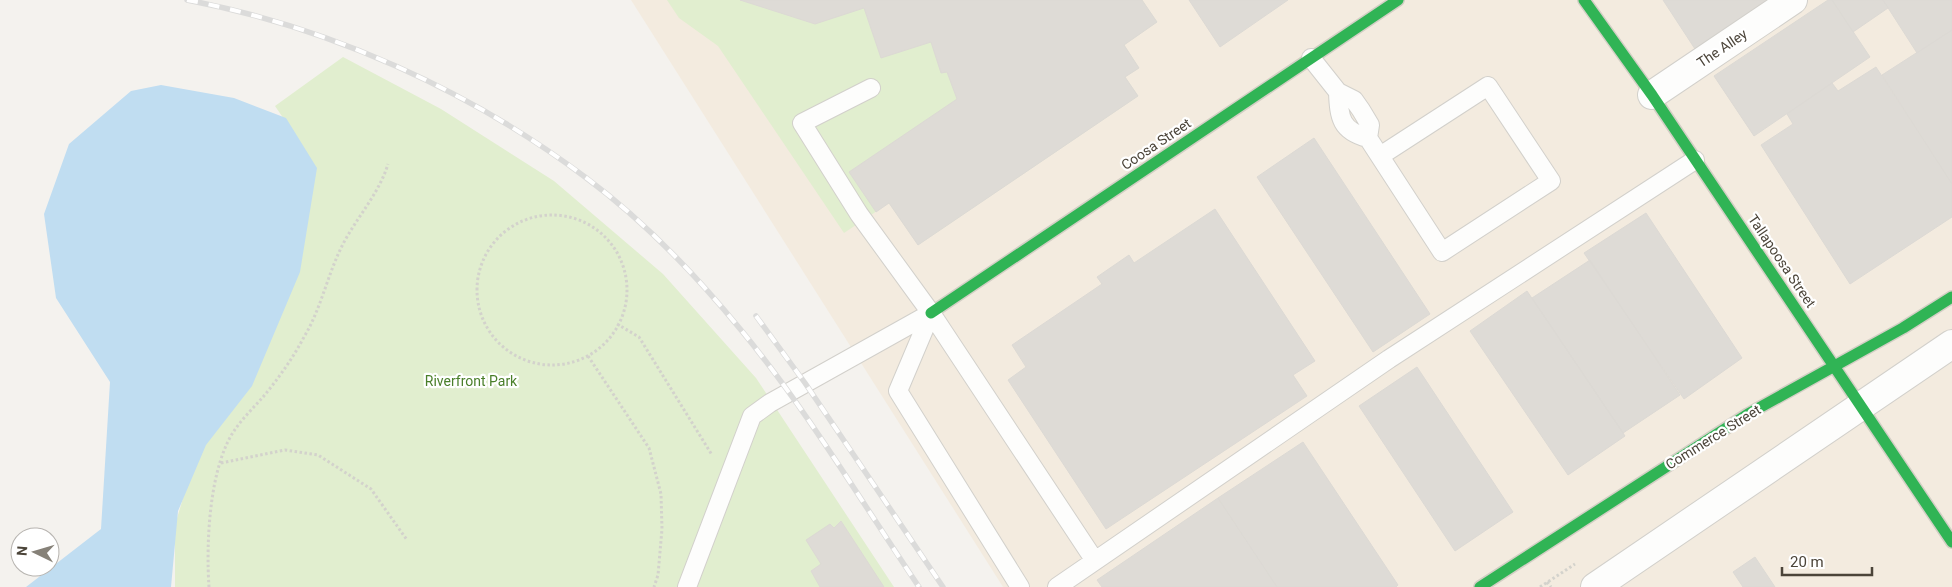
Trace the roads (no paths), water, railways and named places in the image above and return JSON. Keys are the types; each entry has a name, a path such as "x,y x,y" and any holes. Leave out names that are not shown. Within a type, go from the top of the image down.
{"street":[{"name":"Coosa Street","path":"931,313 1398,0"},
{"name":"Tallapoosa Street","path":"1584,0 1652,95 1952,542"},
{"name":"The Alley","path":"1652,95 1792,0"},
{"name":"Commerce Street","path":"1480,587 1748,414 1836,367 1952,297"},
{"path":"1595,587 1861,404 1952,344"}],"lane":[{"path":"1312,58 1338,92 1354,100 1362,110 1370,125 1368,138 1442,252 1551,181 1488,86 1380,156"},
{"path":"871,88 802,123 859,214 931,313 1095,561"},
{"path":"1057,587 1389,359 1695,160"},
{"path":"687,587 752,416 770,403 931,313"},
{"path":"931,313 898,391 1020,587"}],"water":[{"path":"161,85 234,98 286,118 317,168 300,272 252,386 206,445 178,511 171,587 26,587 39,577 60,577 60,561 101,529 110,382 56,298 44,214 69,144 131,91"}],"railway":[{"path":"187,0 293,27 345,45 396,66 494,116 607,194 668,249 724,309 765,360 833,456 919,587"},
{"path":"756,316 805,383 943,587"}],"park label":[{"name":"Riverfront Park","path":"471,381"}]}
